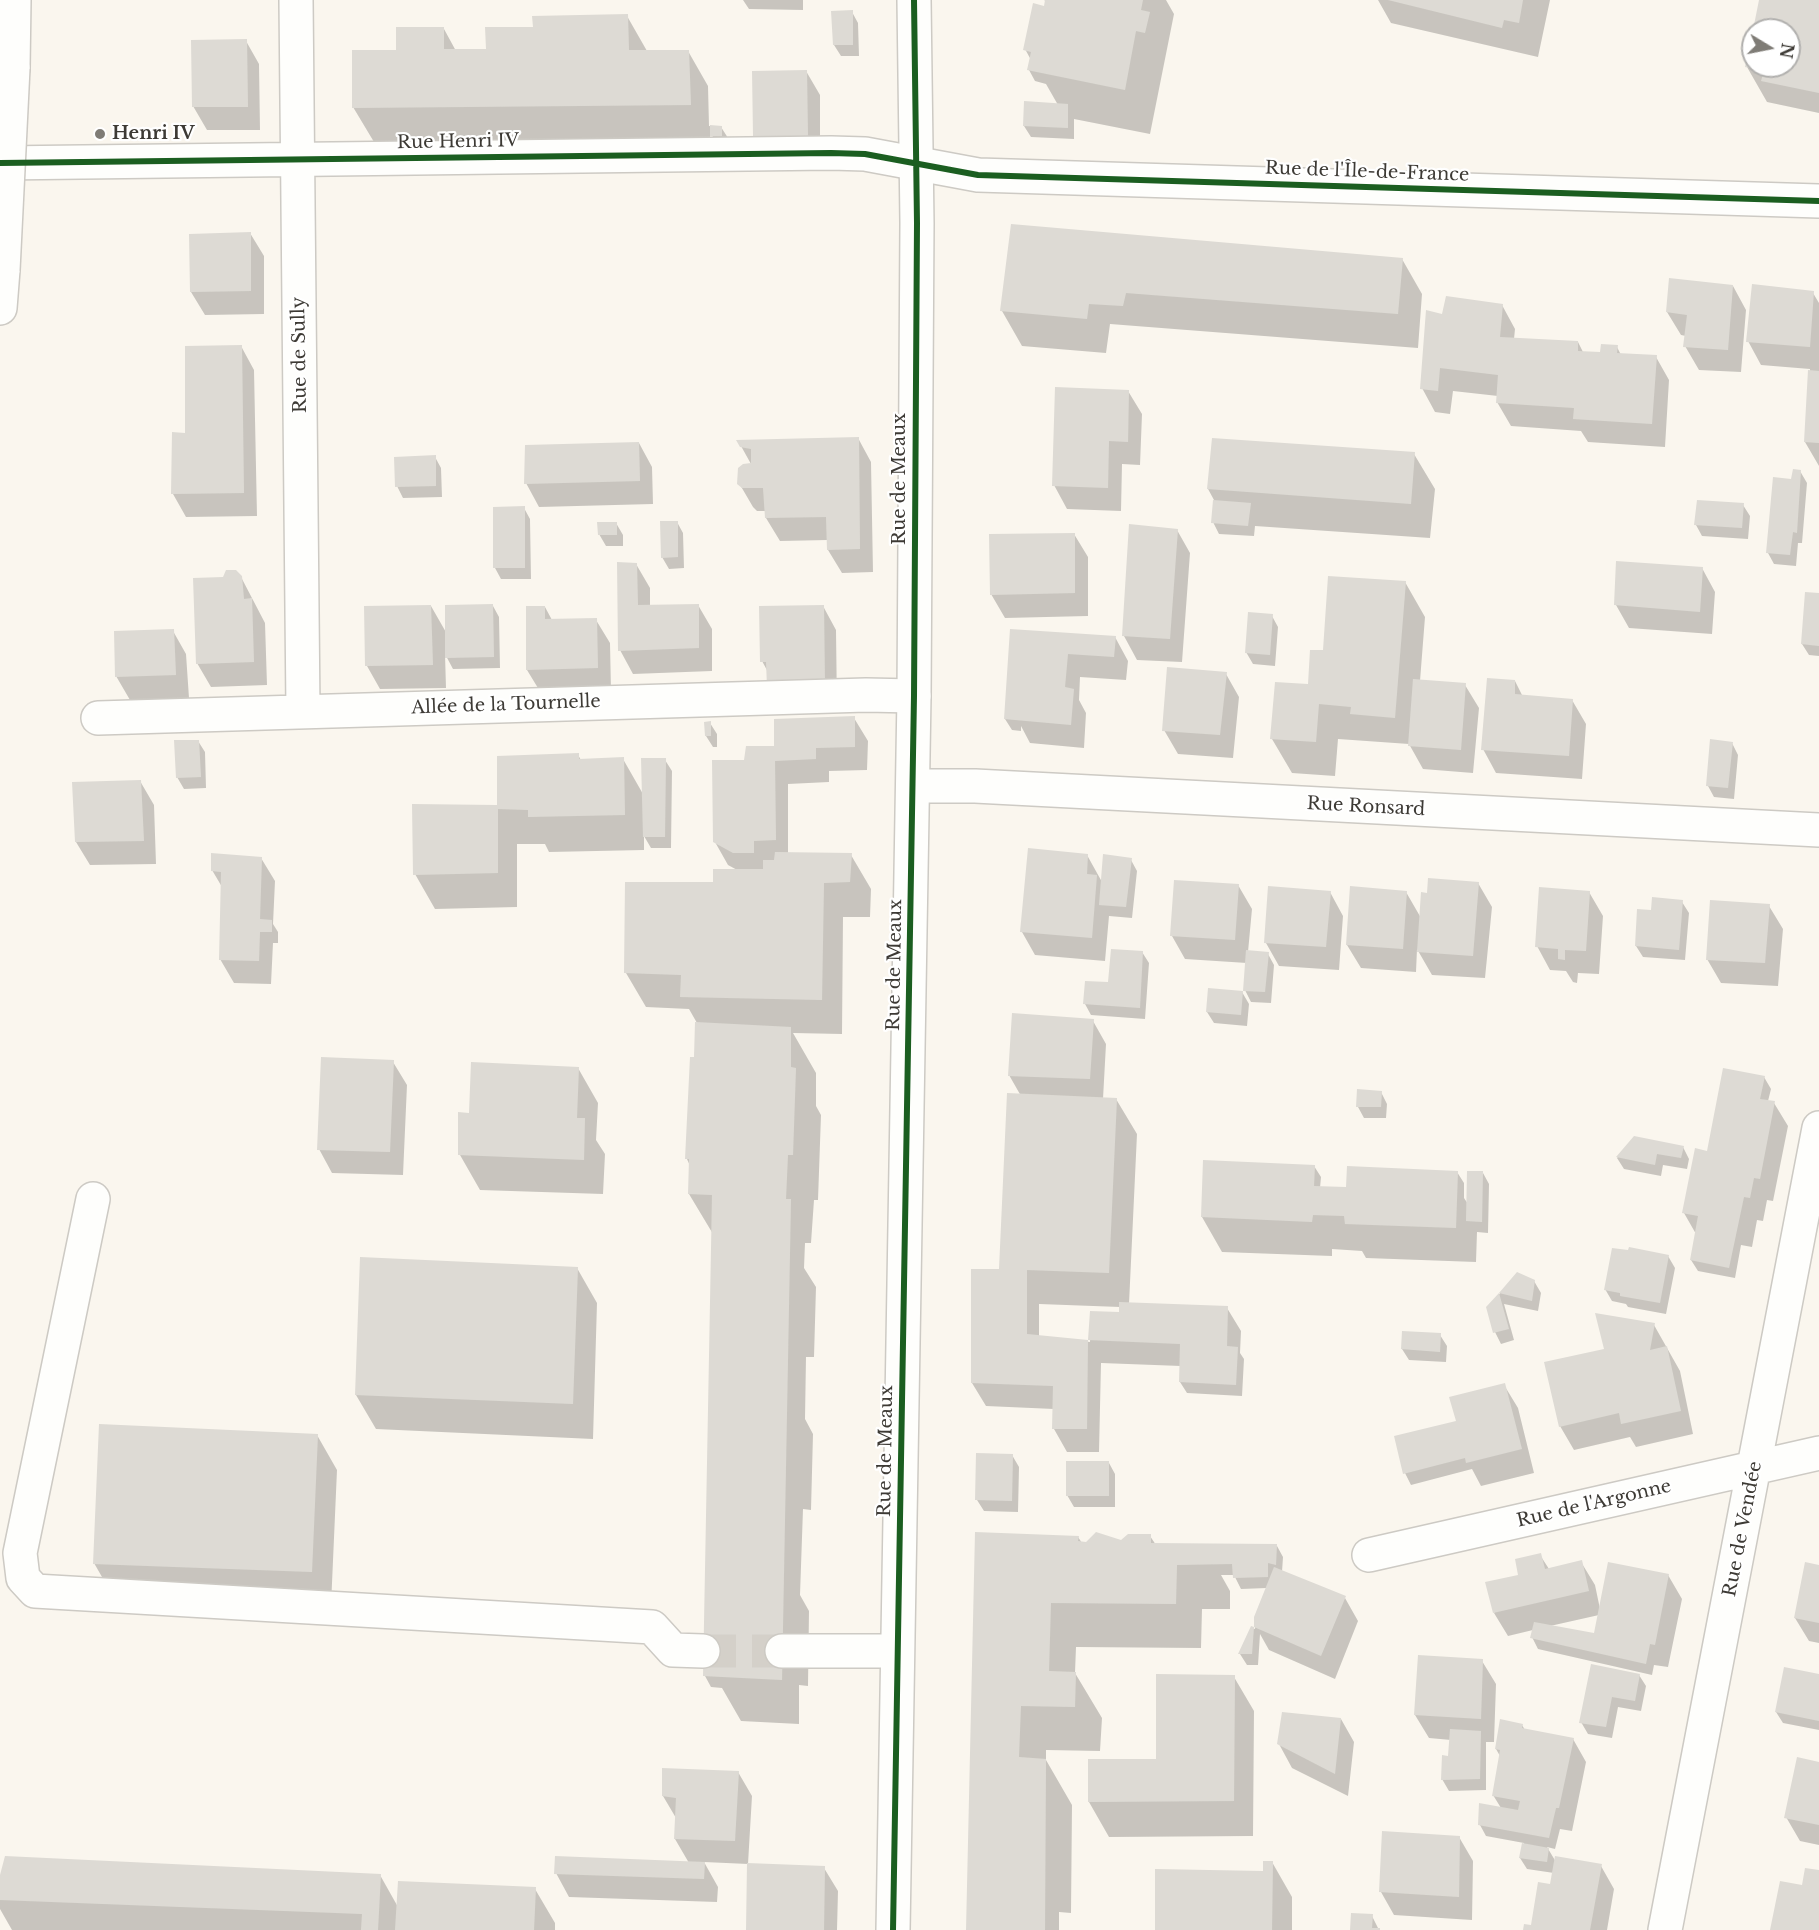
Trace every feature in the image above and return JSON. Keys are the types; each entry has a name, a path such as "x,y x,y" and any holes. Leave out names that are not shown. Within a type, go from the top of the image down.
{"main road":[{"path":"0,308 13,68 14,0"},
{"name":"Rue de Sully","path":"296,0 303,711"},
{"name":"Rue de Meaux","path":"893,1930 914,696 916,164 914,0"},
{"name":"Rue Henri IV","path":"0,163 831,153 865,154 916,164"},
{"name":"Rue de l'Île-de-France","path":"916,164 978,175 1819,201"},
{"name":"Allée de la Tournelle","path":"99,718 866,695 914,696"},
{"name":"Rue Ronsard","path":"913,786 975,786 1819,830"},
{"name":"Rue de Vendée","path":"1665,1930 1819,1128"},
{"path":"93,1199 21,1553 23,1578 35,1592 652,1627 673,1650 704,1651"},
{"name":"Rue de l'Argonne","path":"1369,1555 1819,1453"},
{"path":"783,1651 897,1651"}],"building":[{"path":"1045,0 1143,0 1141,10 1150,12 1145,33 1136,31 1125,90 1027,70 1031,52 1023,50 1033,3 1044,6"},
{"path":"1388,0 1523,0 1519,23 1504,20 1502,28"},
{"path":"1759,0 1819,0 1819,93 1761,81 1762,78 1801,78 1801,18 1755,18"},
{"path":"853,10 853,45 833,45 831,11"},
{"path":"628,14 629,50 689,50 691,105 352,108 352,50 396,50 396,27 444,27 444,49 486,49 485,27 533,27 532,16"},
{"path":"247,39 248,107 192,107 191,40"},
{"path":"807,70 808,136 753,136 752,71"},
{"path":"1024,101 1068,104 1068,128 1023,126"},
{"path":"710,125 722,126 722,136 710,136"},
{"path":"1011,224 1403,258 1398,314 1126,293 1123,306 1089,304 1087,319 1000,311"},
{"path":"251,232 251,291 190,292 189,234"},
{"path":"1669,278 1733,285 1728,350 1683,347 1687,315 1666,312"},
{"path":"1752,284 1814,291 1810,347 1746,342"},
{"path":"1446,296 1503,304 1500,337 1578,341 1578,351 1600,352 1601,344 1618,345 1617,353 1657,355 1652,424 1573,419 1574,408 1496,403 1498,375 1440,368 1438,391 1420,389 1426,310 1442,314"},
{"path":"242,345 244,493 171,494 172,432 185,433 185,346"},
{"path":"1808,370 1819,371 1819,443 1804,442"},
{"path":"1055,387 1129,390 1128,442 1109,441 1108,488 1052,486"},
{"path":"859,437 860,549 827,550 826,517 765,518 763,488 742,488 737,484 738,468 743,464 751,463 751,449 740,447 736,440"},
{"path":"1212,438 1415,452 1411,504 1207,489"},
{"path":"639,442 640,481 524,484 525,445"},
{"path":"436,455 436,486 395,487 394,457"},
{"path":"1793,469 1801,470 1797,533 1793,532 1790,555 1766,553 1773,477 1791,479"},
{"path":"1213,500 1251,503 1248,526 1211,523"},
{"path":"1697,500 1744,503 1742,528 1694,525"},
{"path":"525,506 525,568 493,568 493,507"},
{"path":"660,521 678,521 678,557 661,558"},
{"path":"597,522 617,522 617,535 598,535"},
{"path":"1129,524 1178,529 1170,639 1122,636"},
{"path":"1075,533 1075,593 990,595 989,534"},
{"path":"1616,561 1703,567 1700,612 1614,605"},
{"path":"617,562 637,563 638,605 699,604 699,648 618,651"},
{"path":"226,570 236,570 242,576 244,599 252,598 254,662 196,664 193,578 223,577"},
{"path":"1328,576 1406,581 1395,718 1350,714 1351,707 1319,704 1316,742 1270,739 1275,682 1308,684 1310,650 1323,650"},
{"path":"1805,592 1819,593 1819,646 1801,644"},
{"path":"493,604 494,657 445,658 445,605"},
{"path":"431,605 433,665 365,666 364,606"},
{"path":"824,605 825,685 767,687 766,662 760,662 759,606"},
{"path":"526,606 545,606 545,619 597,618 598,668 526,670"},
{"path":"1248,612 1273,614 1270,655 1245,653"},
{"path":"174,629 176,675 115,677 114,631"},
{"path":"1010,629 1116,636 1114,657 1068,654 1065,687 1074,689 1071,725 1004,719"},
{"path":"1167,667 1227,672 1220,735 1162,731"},
{"path":"1487,678 1515,680 1515,694 1573,699 1569,756 1481,750"},
{"path":"1413,679 1466,683 1461,750 1408,746"},
{"path":"855,716 855,747 816,748 816,759 775,761 776,840 754,841 754,853 733,853 713,842 712,760 744,760 746,746 774,746 774,719"},
{"path":"711,721 711,736 705,736 704,722"},
{"path":"1710,739 1733,742 1728,788 1706,786"},
{"path":"174,740 199,740 201,777 176,778"},
{"path":"579,753 579,759 624,757 625,815 528,817 528,810 498,809 498,873 413,875 412,804 497,805 497,756"},
{"path":"641,758 666,758 665,837 643,837"},
{"path":"141,780 144,841 75,842 72,782"},
{"path":"1028,848 1088,854 1087,874 1097,875 1092,938 1020,932"},
{"path":"775,852 852,853 850,882 824,883 822,1000 680,997 681,975 624,973 625,882 713,882 713,869 763,869 763,860 774,860"},
{"path":"211,853 262,857 260,919 272,920 272,932 260,932 259,961 219,960 221,872 211,871"},
{"path":"1103,854 1132,858 1126,907 1099,905"},
{"path":"1428,878 1479,882 1473,956 1417,952 1421,892 1427,893"},
{"path":"1174,880 1239,884 1235,940 1170,936"},
{"path":"1268,886 1331,891 1326,947 1264,943"},
{"path":"1350,886 1407,891 1403,949 1346,945"},
{"path":"1539,887 1590,891 1586,951 1565,950 1565,960 1558,959 1558,949 1535,947"},
{"path":"1652,897 1683,900 1679,950 1635,946 1637,909 1651,910"},
{"path":"1710,900 1770,904 1765,963 1706,960"},
{"path":"1111,949 1143,951 1140,1008 1083,1004 1085,981 1108,982"},
{"path":"1246,950 1269,952 1265,992 1243,991"},
{"path":"1208,988 1243,991 1241,1015 1206,1012"},
{"path":"1012,1013 1094,1019 1090,1079 1008,1076"},
{"path":"695,1022 791,1027 791,1067 796,1068 793,1155 788,1155 786,1199 791,1199 782,1680 703,1676 712,1195 688,1194 689,1159 685,1159 690,1057 694,1057"},
{"path":"321,1057 394,1060 390,1152 317,1150"},
{"path":"471,1062 579,1067 577,1118 585,1118 584,1160 458,1155 458,1112 469,1113"},
{"path":"1723,1068 1765,1076 1760,1099 1775,1101 1760,1179 1754,1178 1750,1198 1744,1197 1729,1268 1690,1260 1698,1216 1682,1213 1695,1148 1707,1151"},
{"path":"1357,1089 1382,1091 1381,1107 1356,1107"},
{"path":"1007,1093 1117,1098 1109,1273 1027,1270 1027,1334 1088,1340 1087,1429 1052,1429 1053,1386 971,1383 971,1269 999,1269"},
{"path":"1634,1136 1684,1146 1681,1158 1657,1154 1655,1165 1616,1157"},
{"path":"1203,1160 1315,1165 1314,1186 1346,1187 1347,1166 1458,1171 1456,1228 1345,1224 1344,1216 1313,1215 1312,1222 1201,1217"},
{"path":"1467,1171 1483,1171 1482,1222 1466,1221"},
{"path":"1629,1247 1669,1255 1660,1303 1620,1296 1620,1293 1604,1290 1612,1248 1628,1250"},
{"path":"360,1257 578,1267 573,1404 355,1395"},
{"path":"1517,1272 1535,1280 1532,1301 1499,1293"},
{"path":"1499,1293 1509,1329 1493,1333 1486,1307"},
{"path":"1119,1302 1228,1306 1227,1346 1238,1347 1236,1385 1179,1382 1180,1344 1088,1340 1090,1311 1119,1312"},
{"path":"1595,1313 1655,1323 1650,1350 1667,1346 1681,1411 1621,1424 1619,1413 1559,1427 1544,1362 1604,1349"},
{"path":"1402,1331 1441,1333 1440,1352 1401,1349"},
{"path":"1505,1383 1522,1449 1466,1463 1465,1458 1403,1474 1394,1436 1456,1421 1449,1397"},
{"path":"99,1424 318,1434 312,1572 93,1564"},
{"path":"976,1453 1013,1454 1012,1501 975,1500"},
{"path":"1066,1461 1109,1461 1109,1496 1066,1496"},
{"path":"975,1532 1079,1536 1078,1541 1086,1542 1096,1532 1121,1540 1128,1534 1151,1534 1151,1543 1277,1544 1276,1565 1268,1563 1268,1577 1233,1578 1232,1564 1177,1565 1176,1604 1051,1603 1049,1671 1076,1672 1075,1707 1021,1706 1019,1757 1046,1759 1045,1930 966,1930"},
{"path":"1541,1553 1545,1569 1582,1560 1589,1591 1493,1613 1485,1582 1518,1575 1515,1559"},
{"path":"1608,1562 1669,1574 1655,1645 1650,1644 1646,1664 1530,1638 1534,1622 1594,1633"},
{"path":"1805,1562 1819,1565 1819,1623 1794,1618"},
{"path":"1274,1567 1346,1596 1321,1656 1254,1627 1254,1617"},
{"path":"1251,1626 1254,1627 1252,1654 1238,1654"},
{"path":"1418,1655 1483,1659 1481,1719 1414,1715"},
{"path":"1591,1664 1640,1674 1635,1701 1612,1697 1606,1727 1579,1723"},
{"path":"1784,1667 1819,1674 1819,1721 1775,1712"},
{"path":"1156,1674 1235,1675 1234,1801 1088,1802 1088,1759 1156,1759"},
{"path":"1282,1712 1341,1718 1335,1774 1277,1744"},
{"path":"1500,1719 1523,1724 1522,1728 1574,1738 1559,1808 1556,1808 1549,1838 1478,1825 1479,1803 1518,1810 1520,1801 1492,1796 1500,1750 1495,1749"},
{"path":"1450,1729 1481,1731 1480,1779 1441,1780 1442,1755 1448,1756"},
{"path":"1797,1757 1819,1762 1819,1825 1784,1818"},
{"path":"662,1768 739,1771 735,1841 674,1839 676,1798 662,1796"},
{"path":"1382,1831 1460,1836 1459,1897 1379,1892"},
{"path":"1522,1843 1549,1848 1547,1862 1519,1858"},
{"path":"5,1856 381,1874 378,1930 361,1930 362,1914 0,1900 0,1875"},
{"path":"555,1856 705,1862 704,1879 554,1874"},
{"path":"1555,1856 1602,1864 1590,1930 1523,1930 1524,1924 1531,1925 1538,1882 1550,1884"},
{"path":"1263,1861 1273,1861 1272,1930 1155,1930 1155,1869 1263,1871"},
{"path":"747,1863 825,1866 824,1930 746,1930"},
{"path":"1805,1868 1819,1870 1819,1930 1770,1930 1780,1881 1802,1885"},
{"path":"398,1881 536,1887 534,1930 395,1930"},
{"path":"1351,1913 1373,1914 1372,1928 1380,1928 1380,1930 1350,1930"}],"tunnel":[{"path":"703,1651 782,1651"}],"cycle path":[{"path":"893,1930 914,696 917,223 914,0"},
{"path":"0,163 831,153 865,154 978,175 1819,201"}],"place":[{"name":"Henri IV","path":"100,134"}]}
